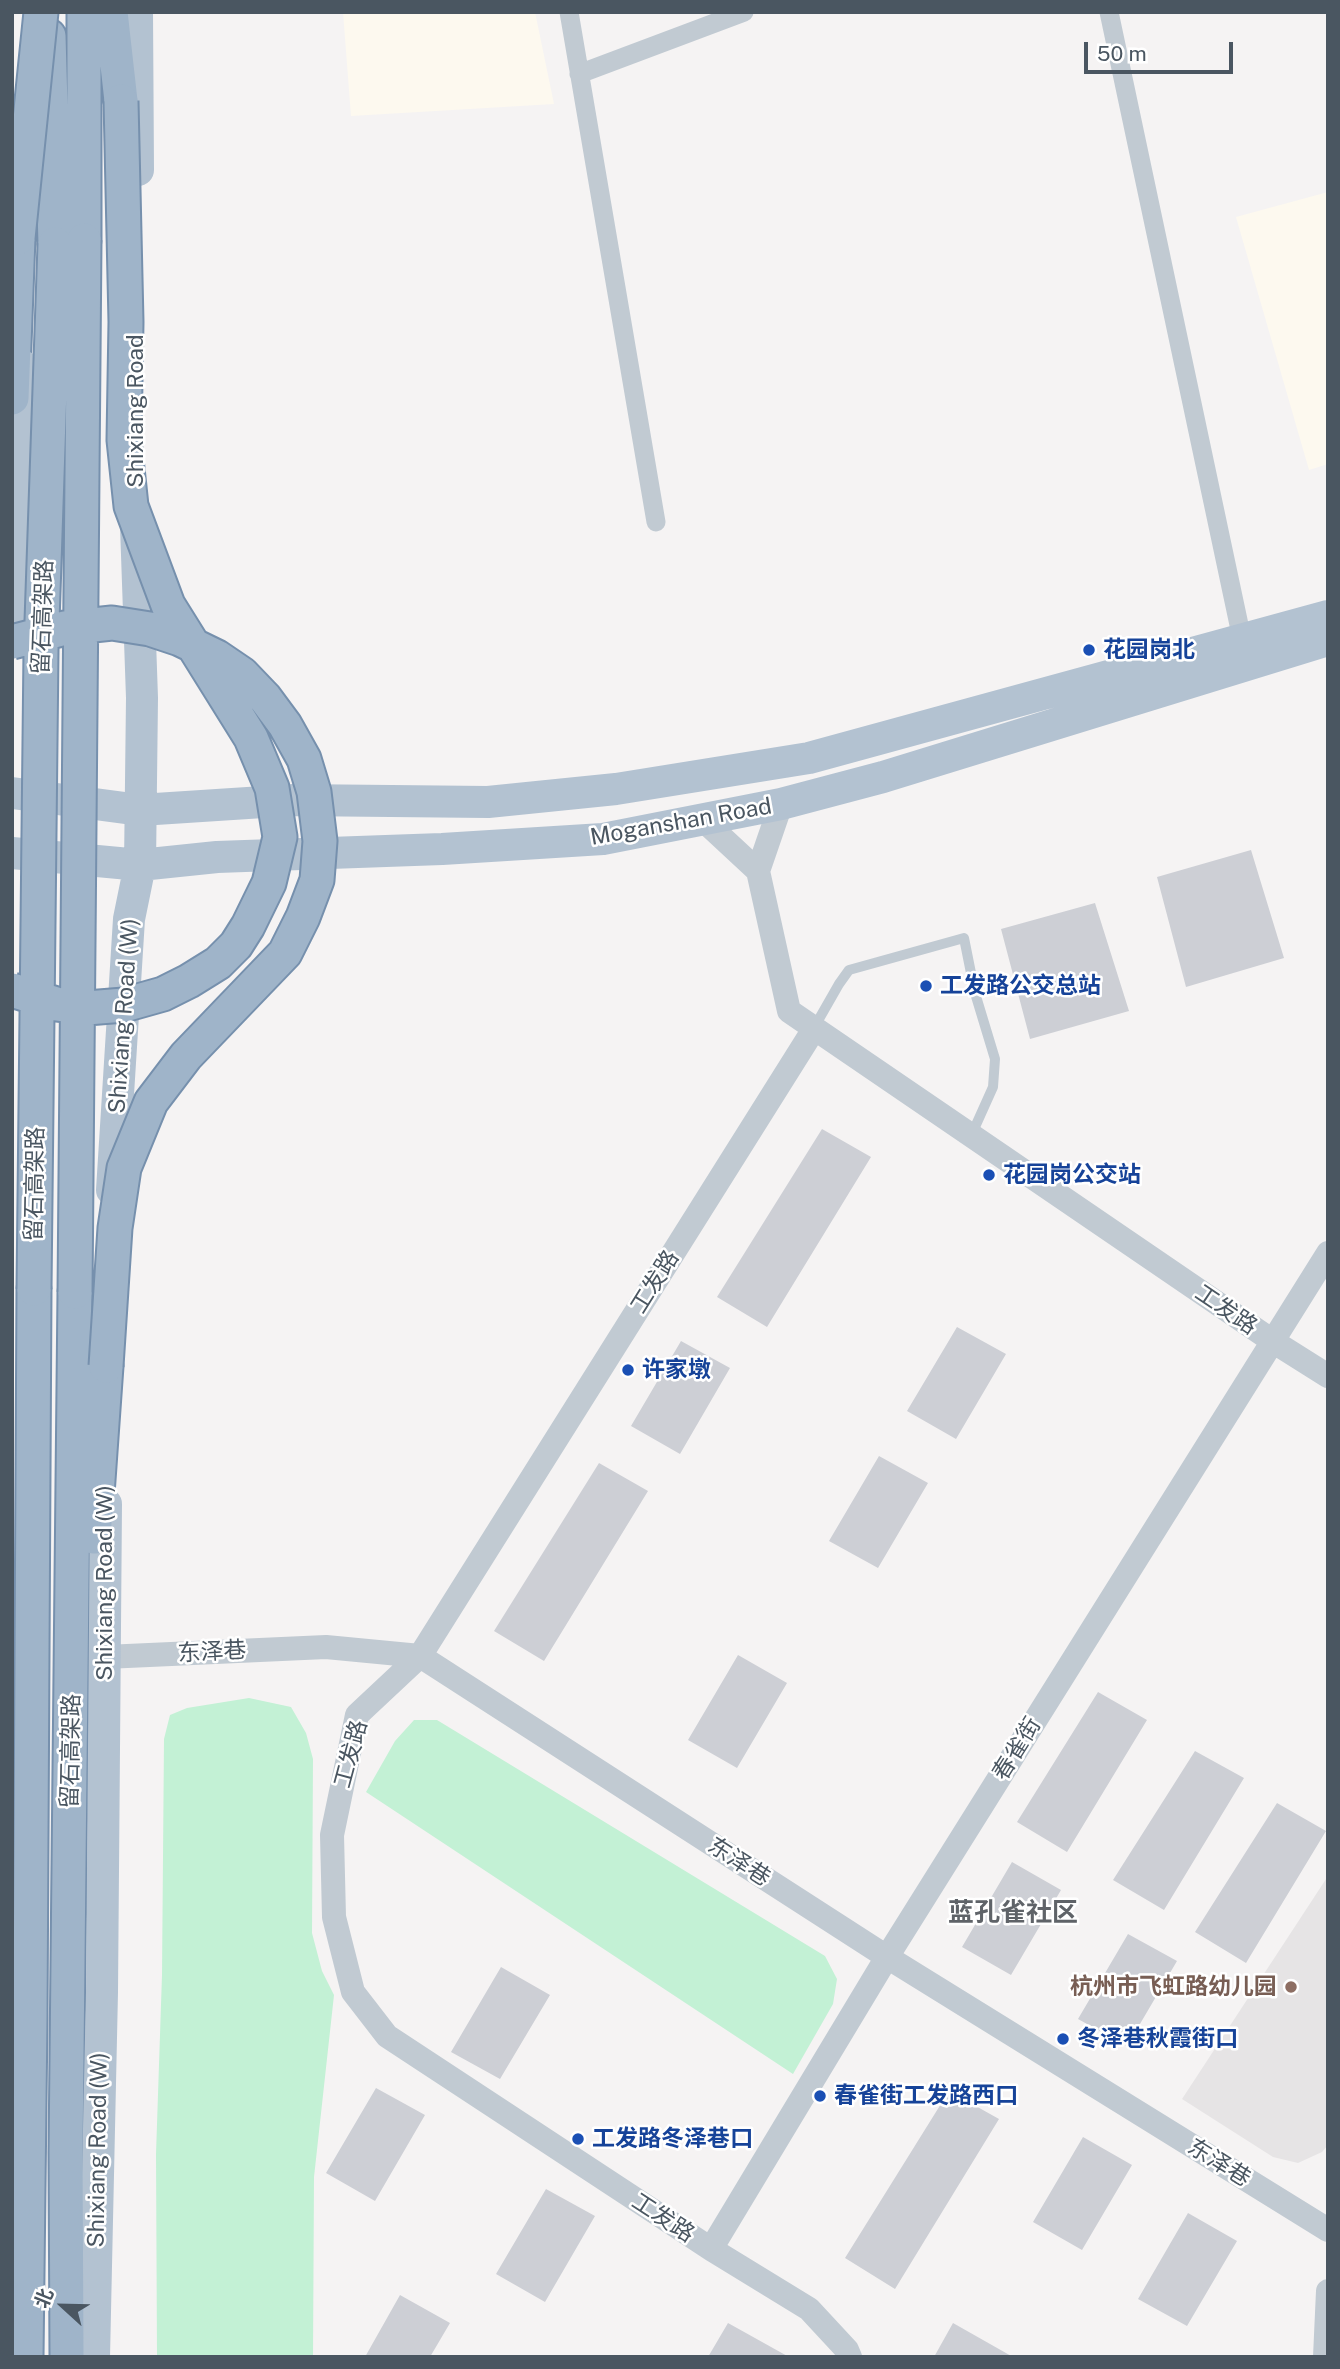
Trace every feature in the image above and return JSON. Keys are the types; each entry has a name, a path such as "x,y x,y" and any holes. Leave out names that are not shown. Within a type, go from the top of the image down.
{"highway":[{"path":"12,398 18,238 41,12"},
{"name":"留石高架路","path":"26,2357 41,650 55,244 49,12"},
{"name":"留石高架路","path":"64,2357 84,12"},
{"path":"12,990 56,1004 87,1008 124,1005 163,995 189,981 218,963 236,945 269,883 280,837 272,788 251,738 168,605 131,506 124,440 126,322 121,101 111,12"},
{"path":"12,642 65,628 112,624 150,629 180,639 217,657 242,674 285,724 304,759 320,841 317,880 285,953 187,1056 151,1102 124,1168 115,1228 91,1573 71,1773"},
{"path":"12,1887 30,2018"}],"main road":[{"path":"12,613 30,221 32,12"},
{"path":"57,12 70,239 76,12"},
{"name":"Shixiang Road","path":"137,12 136,535 142,698 140,810"},
{"name":"Moganshan Road","path":"12,793 140,810 294,800 488,802 616,789 809,758 1242,639 1327,639"},
{"name":"Moganshan Road","path":"12,853 140,865 218,857 442,849 603,839 781,804 883,777 1327,639"},
{"name":"Shixiang Road (W)","path":"94,2357 102,1992 107,1257 129,919 140,865 140,810"},
{"path":"36,2357 60,1282 64,2357"}],"street":[{"path":"569,12 656,522"},
{"path":"579,74 744,12"},
{"path":"1109,12 1242,639"},
{"path":"702,819 758,871 781,804"},
{"name":"工发路","path":"758,871 789,1011 1273,1342 1328,1376"},
{"name":"工发路","path":"814,1030 420,1656 357,1715 332,1835 334,1917 354,1992 387,2036 711,2249 808,2309 846,2350 849,2357"},
{"name":"春雀街","path":"711,2249 887,1957 1328,1253"},
{"name":"东泽巷","path":"105,1657 326,1647 420,1656 887,1957 1328,2230"},
{"path":"1325,2357 1328,2291"}],"lane":[{"path":"814,1030 849,970 964,938 975,993 995,1059 993,1087 971,1136"}],"shaded area":[{"path":"343,12 535,12 554,104 351,116"},
{"path":"1328,192 1328,464 1309,470 1236,217"},
{"name":"杭州市飞虹路幼儿园","path":"1328,1876 1328,2145 1322,2152 1298,2163 1273,2157 1182,2099"}],"green space":[{"path":"249,1698 291,1707 306,1733 313,1759 312,1933 322,1971 334,1995 314,2177 313,2357 157,2357 156,2154 162,1975 164,1739 170,1715 187,1708"},
{"path":"414,1720 437,1720 825,1956 837,1979 833,2004 793,2074 366,1792 395,1741"}],"building":[{"path":"1251,850 1284,958 1186,987 1157,877"},
{"path":"1095,903 1129,1011 1030,1039 1001,929"},
{"path":"822,1129 871,1157 767,1327 717,1297"},
{"path":"957,1327 1006,1354 956,1439 907,1411"},
{"path":"681,1341 730,1368 680,1454 631,1426"},
{"path":"879,1456 928,1483 878,1568 829,1541"},
{"path":"599,1463 648,1491 544,1661 494,1631"},
{"path":"738,1655 787,1683 737,1768 688,1740"},
{"path":"1098,1692 1147,1720 1067,1852 1017,1822"},
{"path":"1195,1751 1244,1778 1164,1910 1113,1880"},
{"path":"1277,1803 1326,1831 1246,1963 1195,1932"},
{"path":"1012,1862 1061,1890 1011,1975 962,1947"},
{"path":"1128,1934 1177,1961 1127,2046 1078,2019"},
{"path":"501,1967 550,1995 500,2079 451,2052"},
{"path":"376,2088 425,2115 375,2201 326,2173"},
{"path":"949,2091 999,2119 895,2289 845,2258"},
{"path":"1083,2137 1132,2165 1082,2250 1033,2222"},
{"path":"546,2189 595,2216 545,2302 496,2274"},
{"path":"1188,2213 1237,2241 1187,2326 1138,2299"},
{"path":"400,2295 450,2323 430,2357 365,2357"},
{"path":"728,2323 789,2357 708,2357"},
{"path":"953,2323 1013,2357 934,2357"}],"place":[{"name":"花园岗北","path":"1089,650"},
{"name":"工发路公交总站","path":"926,986"},
{"name":"花园岗公交站","path":"989,1175"},
{"name":"许家墩","path":"628,1370"},
{"name":"杭州市飞虹路幼儿园","path":"1291,1987"},
{"name":"冬泽巷秋霞街口","path":"1063,2039"},
{"name":"春雀街工发路西口","path":"820,2096"},
{"name":"工发路冬泽巷口","path":"578,2139"}],"district":[{"name":"蓝孔雀社区","path":"1013,1913"}]}
